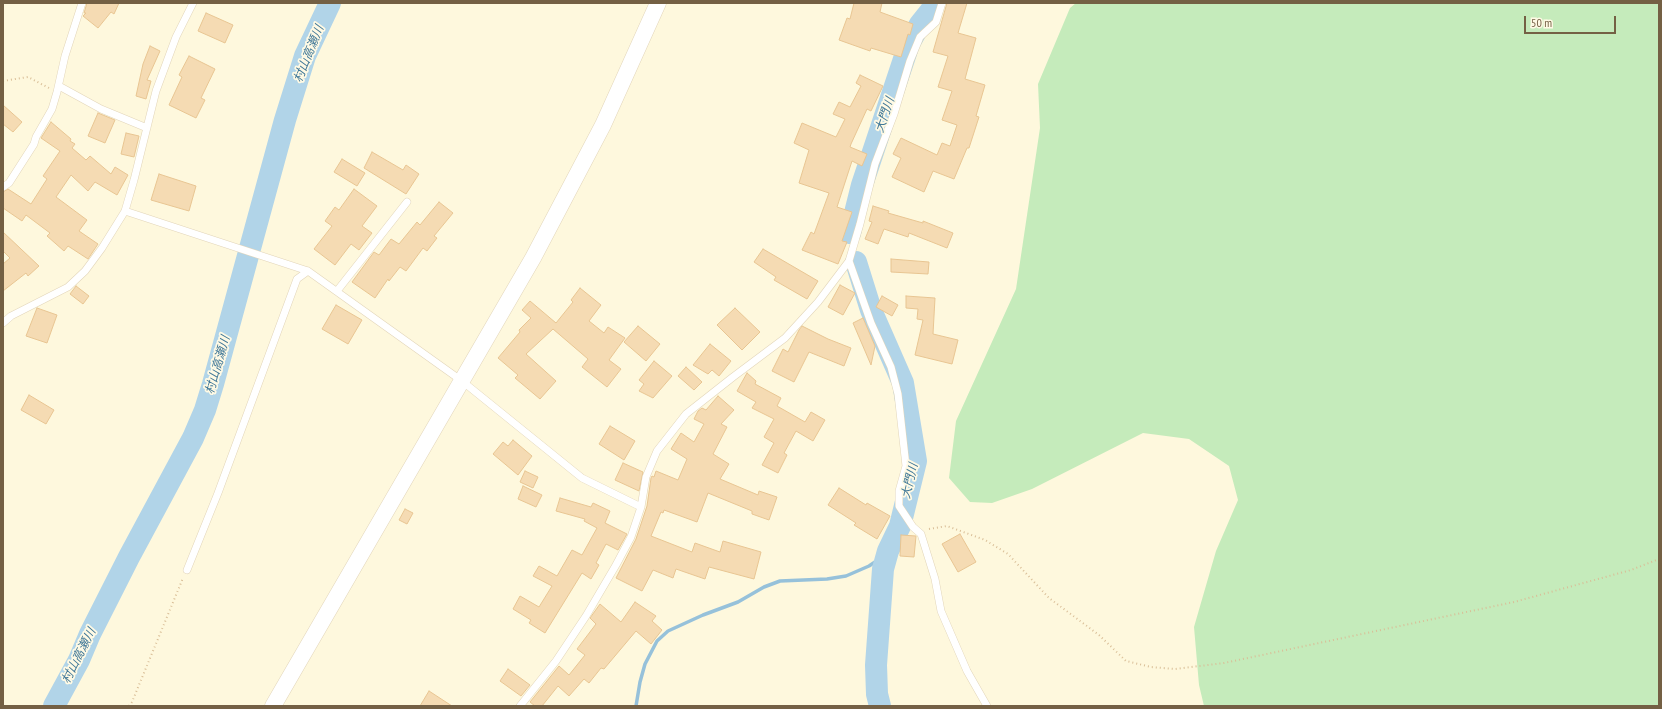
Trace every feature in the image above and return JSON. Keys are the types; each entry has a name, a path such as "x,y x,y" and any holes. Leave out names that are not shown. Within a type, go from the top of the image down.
{"street":[{"path":"273,706 541,244 603,125 658,3"}],"lane":[{"path":"3,187 9,183 34,144 36,137 52,109 58,89 64,56 82,3"},
{"path":"3,323 11,316 68,286 85,271 102,248 125,211 156,91 176,37 193,3"},
{"path":"520,706 556,661 586,616 616,565 631,537 641,507 646,477 657,451 686,414 785,338 818,302 849,261 875,164 894,114 910,61 920,37 936,22 942,3"},
{"path":"58,89 147,128"},
{"path":"337,291 407,202"},
{"path":"125,211 305,270 337,291 462,381 582,478 641,507"},
{"path":"849,261 871,323 891,367 898,394 906,466 899,491 899,506 913,527 921,534 935,579 941,611 967,671 987,706"},
{"path":"186,570 218,493 297,279 305,270"}],"path":[{"path":"3,81 28,76 58,89"},
{"path":"921,534 929,529 947,526 985,540 1008,554 1049,598 1099,635 1126,661 1175,669 1224,663 1514,602 1631,570 1659,559"},
{"path":"129,706 132,702 186,570"}],"green space":[{"path":"1076,3 1659,3 1659,706 1204,706 1199,685 1194,627 1216,551 1238,500 1229,466 1189,439 1143,433 1032,489 992,503 970,502 949,478 956,421 1016,289 1040,128 1038,84 1070,8"}],"building":[{"path":"87,3 119,3 114,14 111,12 98,28 83,16 86,13 84,13"},
{"path":"854,3 882,3 880,12 913,24 910,35 908,34 901,57 871,48 870,51 839,40 847,18 850,19"},
{"path":"947,3 967,3 958,33 976,38 965,79 985,85 976,116 979,117 969,148 967,148 954,179 933,171 924,192 892,177 901,158 893,154 901,138 937,155 942,143 950,146 957,125 942,120 952,91 938,87 948,56 933,52"},
{"path":"206,13 233,25 225,43 198,31"},
{"path":"150,46 160,51 147,80 151,81 146,99 136,96 143,64"},
{"path":"189,56 215,69 201,98 205,100 196,118 169,105 182,77 179,75"},
{"path":"860,75 883,86 871,111 867,109 850,147 867,154 862,166 852,161 837,207 852,212 842,241 847,242 838,264 802,250 811,232 814,234 829,193 799,183 809,150 794,143 802,123 836,137 845,119 833,114 839,102 850,107 861,86 856,83"},
{"path":"3,105 22,122 13,132 3,124"},
{"path":"98,113 115,120 105,143 88,136"},
{"path":"51,122 71,139 70,141 75,144 72,148 86,160 90,156 111,174 115,167 128,175 117,195 95,182 88,191 71,175 56,197 87,220 79,231 98,244 88,259 68,246 64,251 47,236 50,233 26,215 22,221 3,208 3,192 8,189 31,204 47,179 43,176 60,151 41,138"},
{"path":"126,133 139,136 134,157 121,154"},
{"path":"372,152 403,170 406,165 419,174 406,194 364,168"},
{"path":"342,159 365,173 357,186 334,172"},
{"path":"159,174 196,186 189,211 151,200"},
{"path":"354,189 377,206 362,226 372,233 359,250 351,244 335,265 314,249 332,226 325,221 335,207 339,210"},
{"path":"439,202 453,213 434,236 437,238 427,251 423,248 406,271 400,267 389,281 388,279 375,298 352,282 374,252 379,255 391,239 399,244 417,222 420,225"},
{"path":"873,206 889,211 888,213 923,223 923,221 953,233 947,248 909,233 908,237 884,229 878,244 865,239 872,222 869,221"},
{"path":"3,232 39,266 28,276 26,273 3,291 3,264 10,258 3,251"},
{"path":"763,249 818,281 807,299 774,280 776,277 754,262"},
{"path":"891,259 929,262 928,274 891,272"},
{"path":"840,285 855,293 843,315 828,307"},
{"path":"76,286 89,296 83,304 70,294"},
{"path":"580,288 601,305 589,321 604,333 608,327 625,338 609,360 621,369 607,387 582,367 588,359 553,329 526,354 556,381 540,399 515,378 518,375 498,358 520,332 519,330 531,318 522,310 530,301 556,323 573,302 571,300"},
{"path":"882,296 898,305 892,316 876,307"},
{"path":"906,296 935,298 933,334 958,340 952,364 915,355 923,320 917,319 918,309 906,308"},
{"path":"336,305 362,320 348,344 322,329"},
{"path":"37,308 57,315 47,343 26,336"},
{"path":"735,308 760,332 742,350 717,325"},
{"path":"863,318 875,346 871,365 853,323"},
{"path":"638,326 660,344 646,361 624,342"},
{"path":"802,326 828,339 851,348 844,366 809,352 794,382 772,371 783,349 788,352"},
{"path":"710,344 731,361 719,376 712,370 708,374 693,365"},
{"path":"654,361 672,376 653,398 639,391 644,384 639,380"},
{"path":"686,367 702,382 694,390 678,376"},
{"path":"747,373 756,381 755,384 781,398 777,406 805,422 811,412 825,420 813,441 796,431 784,453 787,455 778,473 762,465 774,443 764,437 774,419 752,408 756,402 737,391"},
{"path":"29,395 54,410 46,424 21,410"},
{"path":"718,396 734,410 721,424 727,427 713,454 729,464 720,479 758,495 759,491 777,497 769,520 752,514 752,511 708,493 697,522 664,510 663,513 661,512 651,536 692,552 695,543 720,552 723,541 761,552 754,579 709,567 705,579 676,569 673,578 653,570 642,591 616,578 636,539 647,506 651,478 652,476 654,477 656,471 678,480 687,459 671,449 681,433 694,442 704,424 694,419 698,411 702,408 706,410"},
{"path":"610,426 635,441 624,460 599,444"},
{"path":"513,440 532,456 518,475 493,454 503,442 508,446"},
{"path":"623,463 643,472 639,491 615,480"},
{"path":"525,471 538,477 533,488 520,482"},
{"path":"523,486 542,495 536,507 518,499"},
{"path":"839,488 866,505 867,503 890,516 877,539 854,525 856,523 828,505"},
{"path":"560,498 591,507 593,503 610,511 605,523 627,534 618,550 606,544 596,563 599,565 591,579 582,573 545,633 529,623 531,620 513,609 520,596 539,607 552,586 533,576 539,566 557,576 572,550 582,555 597,528 584,521 585,519 556,511"},
{"path":"405,509 413,513 407,524 399,520"},
{"path":"960,534 976,562 958,572 942,544"},
{"path":"901,535 916,536 914,557 900,556"},
{"path":"635,602 656,616 652,621 662,630 651,644 636,631 604,669 601,668 589,683 584,679 569,696 558,686 542,706 535,706 530,702 559,666 569,675 585,655 577,649 596,624 590,618 600,604 621,622"},
{"path":"508,669 530,685 521,696 500,681"},
{"path":"429,691 452,706 420,706"}],"waterway":[{"name":"村山高瀬川","path":"54,706 79,660 90,634 129,557 193,438 205,410 285,120 305,56 330,3"},
{"name":"大門川","path":"850,233 862,185 909,44 920,24 932,9 933,3"},
{"name":"大門川","path":"856,262 871,310 903,383 916,461 900,526 888,551 883,569 876,665 877,694 880,706"},
{"path":"636,706 645,664 657,641 668,631 703,615 738,602 764,587 780,581 827,579 846,576 869,566 887,554"}]}
